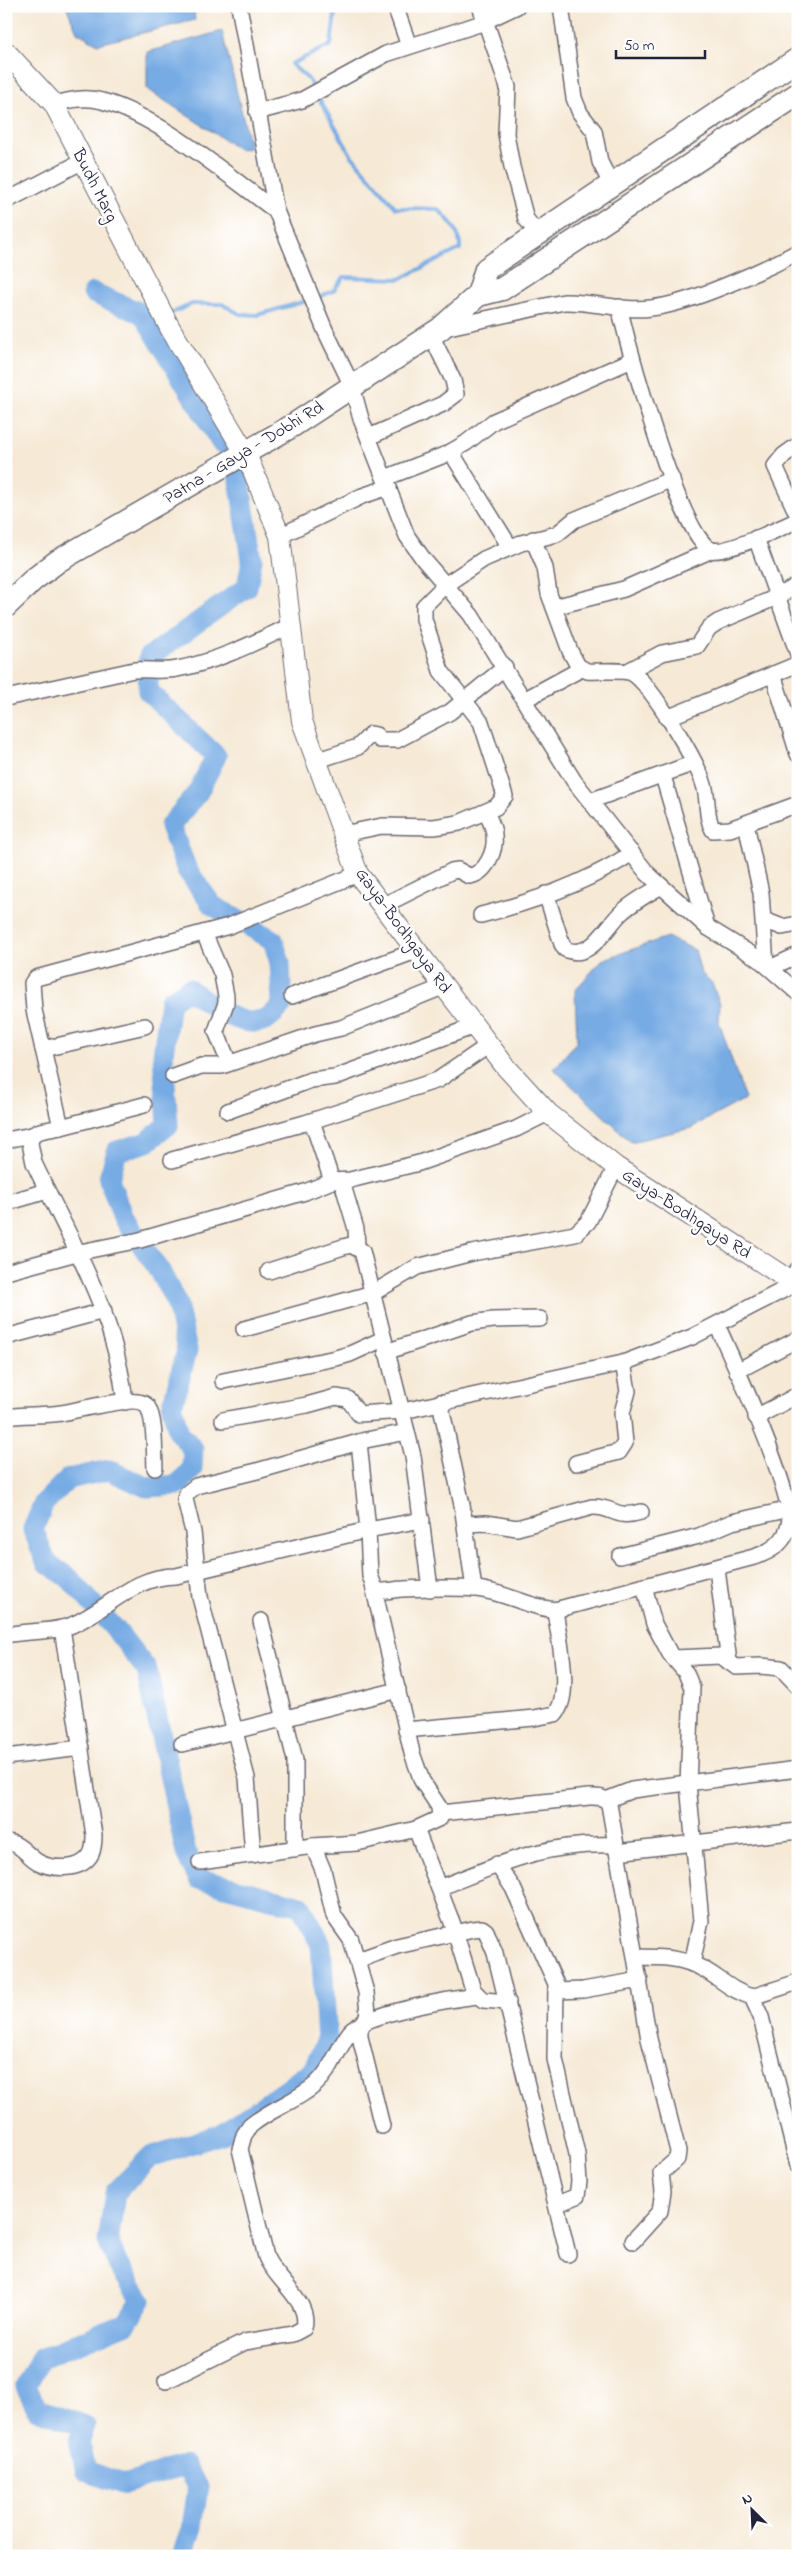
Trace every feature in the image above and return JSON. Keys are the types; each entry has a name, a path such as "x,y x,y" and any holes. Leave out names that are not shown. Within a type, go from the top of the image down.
{"main road":[{"path":"478,295 486,269 798,59"},
{"path":"478,295 502,289 798,94"},
{"name":"Patna - Gaya - Dobhi Rd","path":"6,606 33,580 58,561 246,454 435,332 478,295"}],"street":[{"path":"239,6 244,21 257,112 270,170 276,211 319,316 352,386 369,437 407,536 475,621 505,667 557,755 590,801 632,853 661,886 707,927 768,967 798,993"},
{"path":"395,6 409,46"},
{"path":"480,6 508,87 506,134 512,167 526,219 538,234"},
{"path":"561,6 574,98 580,112 594,131 600,162 611,184"},
{"path":"257,112 308,97 386,54 484,22 515,7"},
{"name":"Budh Marg","path":"6,52 54,104 170,328"},
{"path":"54,104 77,98 102,100 146,119 276,211"},
{"path":"6,201 84,161"},
{"path":"369,437 443,404 456,394 453,380 435,332 564,302 582,302 638,309 668,305 796,258"},
{"path":"620,307 632,360 647,412 672,479 695,531 702,542 712,550"},
{"name":"Gaya-Bodhgaya Rd","path":"170,328 246,454 280,536 300,714 315,761 358,874 489,1045 548,1113 616,1167 795,1280"},
{"path":"280,536 451,452 494,421 632,360"},
{"path":"798,445 777,461 775,466 798,516"},
{"path":"451,452 510,547"},
{"path":"343,834 382,826 448,826 496,807 505,796 482,722 444,676 422,613 427,600 472,566 510,547 533,539 557,534 574,520 672,479"},
{"path":"554,608 624,590 712,550 742,544 798,520"},
{"path":"756,538 798,654"},
{"path":"533,539 545,568 554,608 570,651 581,670"},
{"path":"524,700 581,670 628,672 662,653 697,646 709,628 718,622 777,597 798,585"},
{"path":"6,698 147,671 177,669 216,658 290,626"},
{"path":"666,718 798,664"},
{"path":"315,761 358,747 371,734 376,735 380,740 397,740 422,728 466,701 472,692 505,667"},
{"path":"628,672 646,686 694,763 705,788 708,818 713,830 724,830 746,824 798,804"},
{"path":"774,674 798,754"},
{"path":"590,801 635,783 663,776 694,763"},
{"path":"663,776 707,927"},
{"path":"382,906 452,871 458,870 469,876 480,872 488,861 494,840 494,834 486,812"},
{"path":"746,824 757,865 768,967"},
{"path":"481,915 546,894 598,874 632,853"},
{"path":"61,1127 30,989 36,978 254,918 358,874"},
{"path":"546,894 562,944 565,949 576,952 594,944 623,910 661,886"},
{"path":"764,920 782,927 798,924"},
{"path":"204,933 222,974 224,1009 216,1031 229,1063"},
{"path":"292,996 416,951"},
{"path":"768,967 798,955"},
{"path":"173,1076 201,1066 222,1066 341,1028 445,986"},
{"path":"43,1049 145,1026"},
{"path":"228,1111 311,1080 335,1077 475,1026"},
{"path":"172,1160 312,1121 438,1080 489,1045"},
{"path":"6,1140 144,1106"},
{"path":"6,1272 80,1252 140,1240 337,1181 437,1158 516,1129 548,1113"},
{"path":"312,1121 356,1229 357,1247 364,1255 384,1346 403,1411 418,1482 430,1589"},
{"path":"32,1135 30,1143 34,1163 80,1252 104,1310 120,1366 125,1402"},
{"path":"244,1329 373,1293 416,1267 472,1253 575,1234 588,1222 616,1167"},
{"path":"6,1203 47,1191"},
{"path":"269,1272 343,1247 357,1247"},
{"path":"224,1420 307,1405 336,1397 348,1399 359,1414 403,1411 623,1363 670,1347 717,1325 795,1280"},
{"path":"6,1338 104,1310"},
{"path":"223,1381 336,1358 472,1323 493,1320 540,1320"},
{"path":"372,1585 376,1590 383,1592 399,1589 474,1589 500,1594 542,1609 555,1610 717,1569 773,1549 787,1531 790,1509 776,1466 717,1325"},
{"path":"737,1371 798,1339"},
{"path":"576,1463 619,1452 623,1448 625,1443 622,1413 628,1390 623,1363"},
{"path":"756,1417 798,1394"},
{"path":"6,1417 59,1414 92,1406 143,1402 148,1407 152,1426 155,1468"},
{"path":"440,1402 465,1524 474,1589"},
{"path":"253,1856 248,1790 236,1730 218,1670 200,1596 193,1532 185,1499 191,1488 359,1442 407,1432"},
{"path":"359,1442 372,1585 406,1730 422,1782 441,1813"},
{"path":"465,1524 486,1523 512,1529 592,1507 602,1506 624,1516 641,1512"},
{"path":"620,1556 699,1536 732,1522 790,1509"},
{"path":"6,1635 62,1628 84,1619 104,1605 148,1581 368,1530 422,1520"},
{"path":"717,1569 729,1662"},
{"path":"644,1586 654,1624 673,1658 682,1666 692,1688 688,1784 692,1844 701,1921 692,1964"},
{"path":"406,1730 534,1718 555,1714 562,1703 564,1683 555,1610"},
{"path":"261,1620 295,1760 296,1848"},
{"path":"6,1842 16,1844 38,1862 59,1868 78,1864 91,1854 94,1835 62,1628"},
{"path":"673,1658 721,1656 736,1668 761,1666 781,1668 798,1686"},
{"path":"182,1744 286,1720 398,1690"},
{"path":"6,1757 81,1748"},
{"path":"441,1813 589,1797 606,1800 632,1790 798,1769"},
{"path":"606,1800 617,1848 649,2040 678,2151 677,2158 661,2173 663,2204 660,2211 633,2241"},
{"path":"200,1862 253,1856 296,1848 357,1843 416,1829 436,1821 441,1813"},
{"path":"416,1829 456,1934 470,1982 477,1996 483,2000 508,2002"},
{"path":"439,1888 497,1864 553,1848 571,1845 617,1848 692,1844 798,1831"},
{"path":"313,1846 323,1870 334,1916 351,1940 358,1960 369,2005 367,2019 363,2024 360,2037 382,2126"},
{"path":"497,1864 513,1888 557,1991 555,2060 577,2154 579,2182 576,2196 558,2204"},
{"path":"358,1960 397,1946 482,1928 486,1931 495,1953 508,2002 542,2154 558,2204 568,2254"},
{"path":"636,1957 668,1957 692,1964 716,1977 735,1992 752,1997 798,1982"},
{"path":"557,1991 583,1990 640,1980"},
{"path":"166,2381 244,2342 293,2334 304,2328 305,2322 298,2302 274,2273 266,2257 240,2149 244,2135 257,2121 306,2092 317,2083 330,2068 350,2032 363,2024 422,2005 477,1996"},
{"path":"752,1997 761,2016 798,2166"}],"water":[{"path":"66,6 213,6 213,9 194,12 195,20 98,44 77,32"},
{"path":"222,31 249,142 249,148 240,150 147,89 147,52"},
{"path":"667,937 695,950 701,973 712,983 720,1004 719,1022 745,1099 691,1128 631,1142 554,1069 577,1041 575,990 602,960"}],"waterway":[{"path":"314,89 308,79 291,64 331,45 336,6"},
{"path":"317,95 351,155 396,208 438,209 450,222 459,237 460,249 400,279 344,277 333,291 317,298"},
{"path":"93,293 143,314 222,444"},
{"path":"170,314 192,304 222,304 240,314 257,315 310,300"},
{"path":"149,324 159,319"},
{"path":"182,2556 192,2527 198,2487 185,2466 123,2484 86,2471 79,2441 85,2426 37,2409 26,2386 40,2359 127,2323 141,2300 119,2266 108,2242 115,2193 150,2157 222,2134 313,2070 327,2041 321,1945 301,1906 199,1879 186,1853 147,1670 116,1630 69,1578 46,1562 33,1529 44,1503 68,1479 109,1470 146,1487 178,1485 192,1469 193,1449 179,1433 172,1407 187,1350 177,1304 160,1271 123,1218 109,1179 117,1151 147,1142 168,1125 163,1055 170,1001 188,989 225,1014 246,1022 257,1022 267,1019 282,1005 280,963 273,940 212,905 187,870 170,826 198,792 216,756 148,691 149,657 247,587 252,560 238,473"}]}
